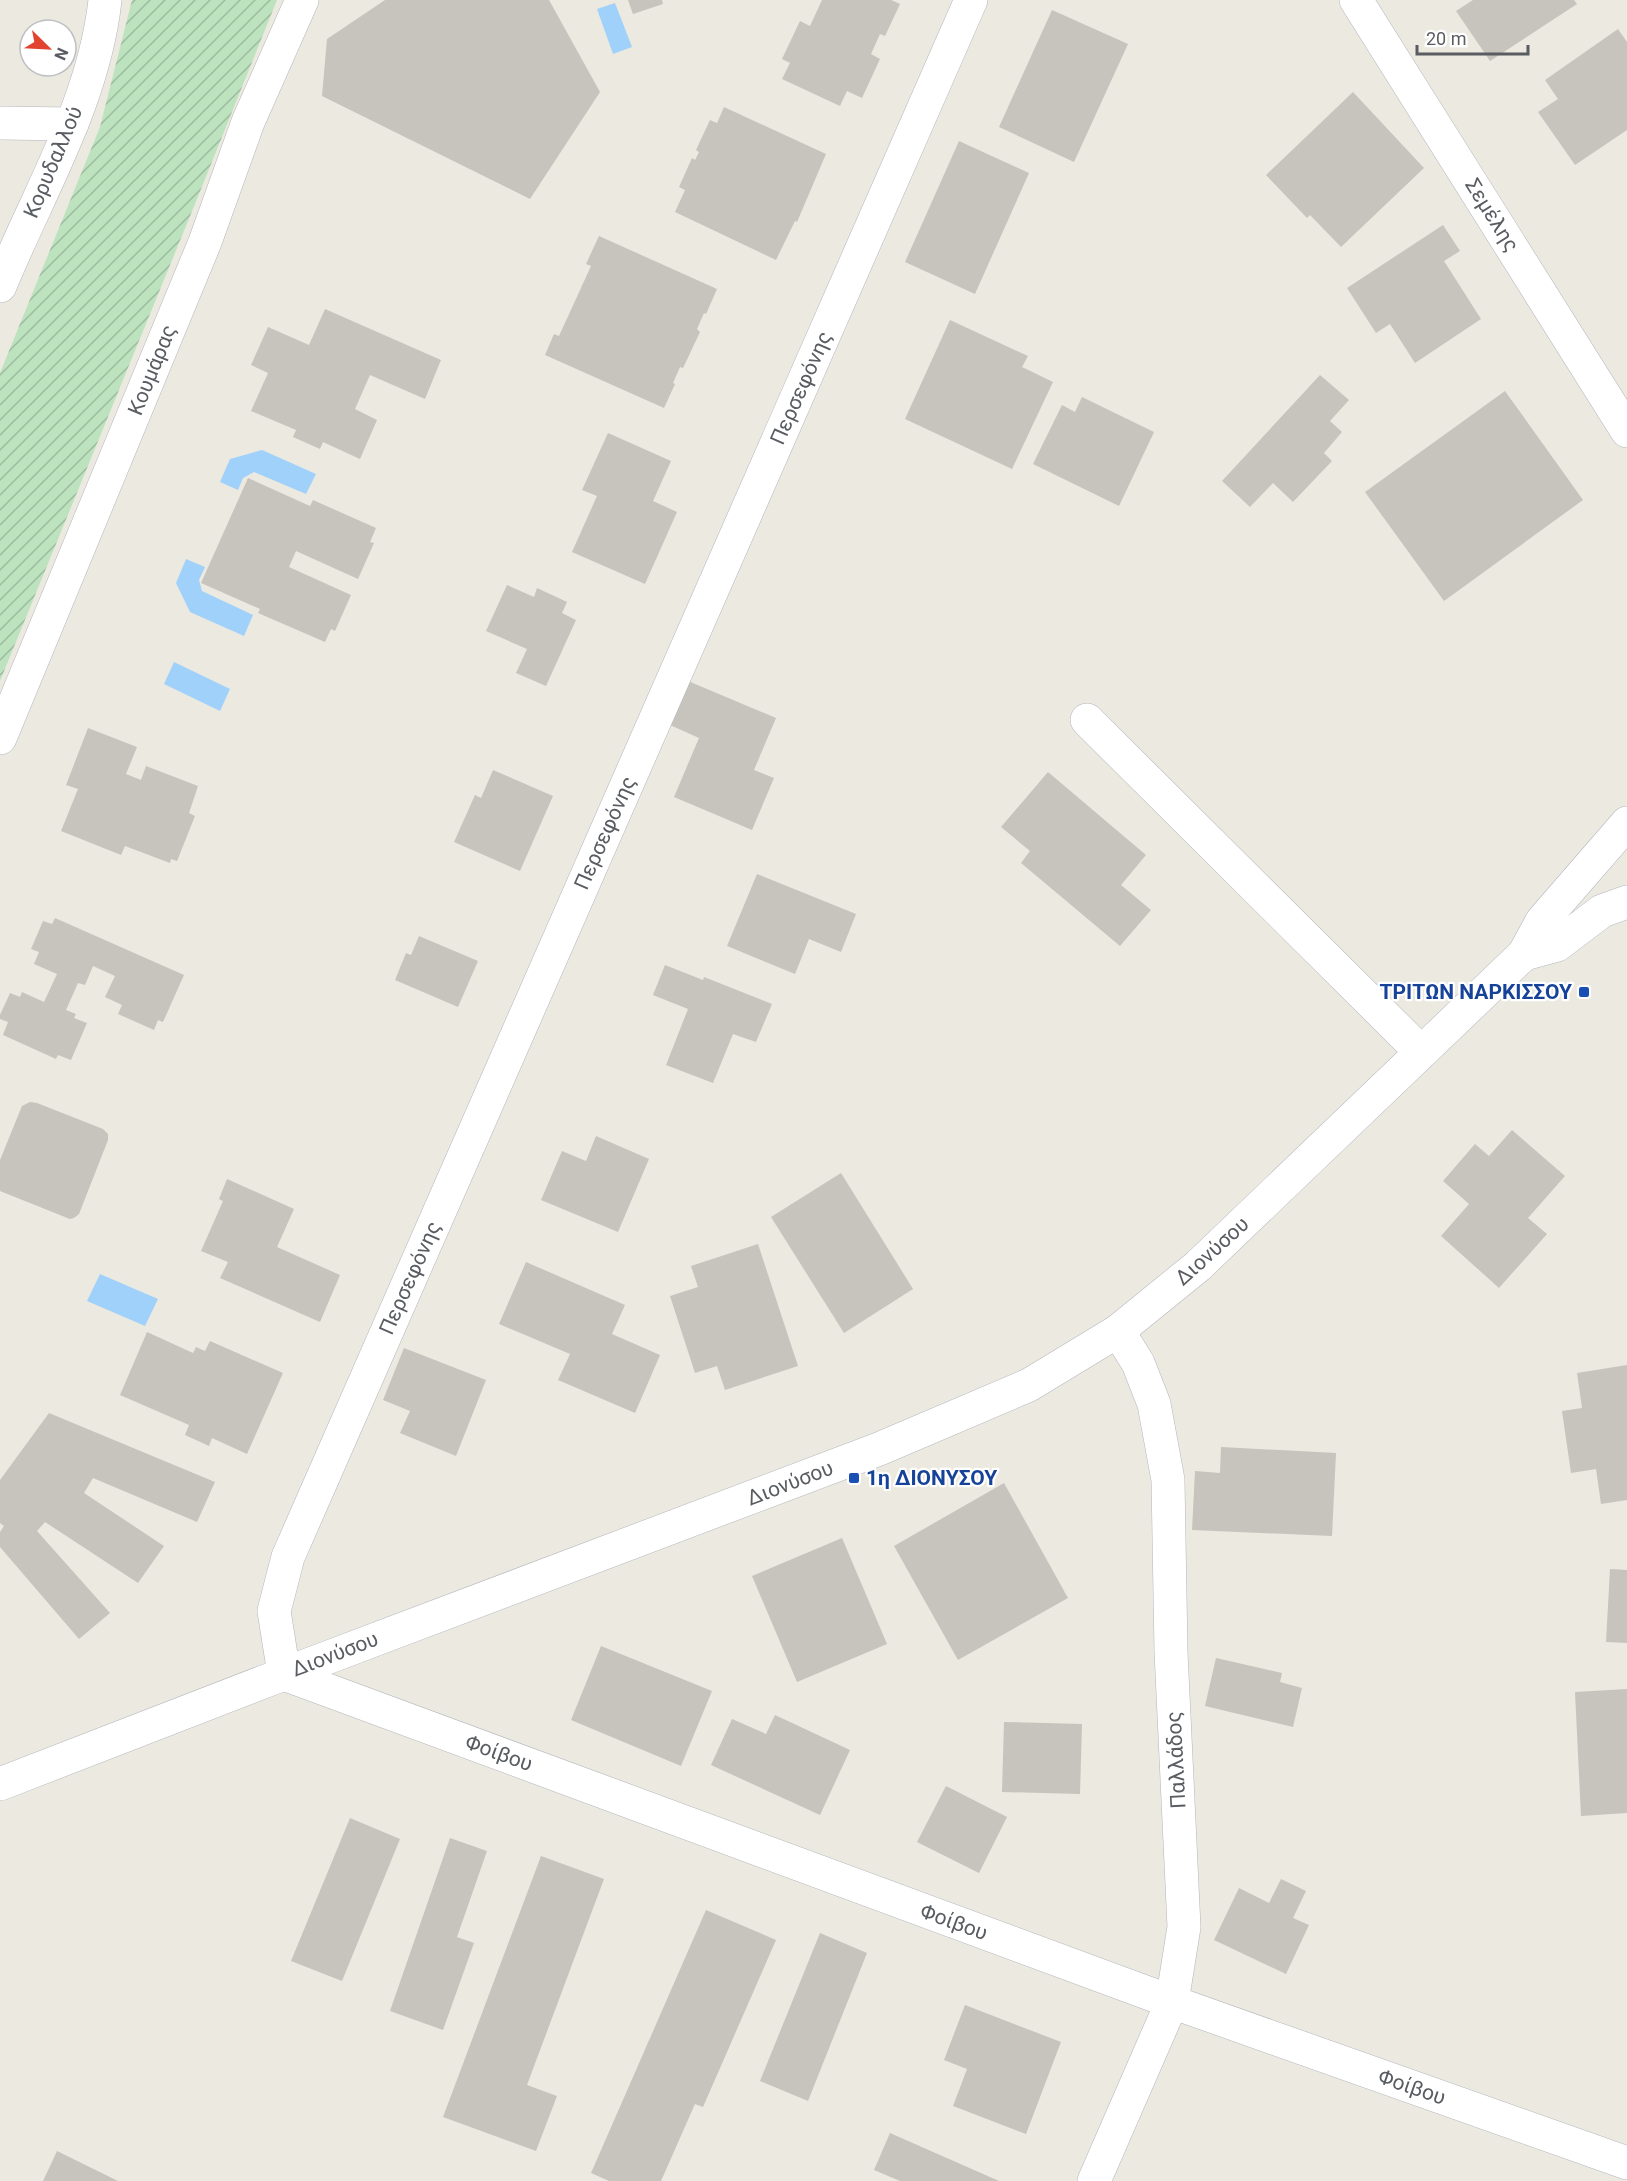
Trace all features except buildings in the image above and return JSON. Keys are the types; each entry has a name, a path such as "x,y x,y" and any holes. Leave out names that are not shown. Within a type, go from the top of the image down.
{"street":[{"name":"Κορυδαλλού","path":"0,286 72,124 102,32 105,0"},
{"name":"Κουμάρας","path":"0,738 205,242 248,122 302,0"},
{"name":"Περσεφόνης","path":"284,1674 274,1611 288,1557 971,0"},
{"name":"Σεμέλης","path":"1356,0 1627,431"},
{"path":"0,123 72,124"},
{"path":"1087,720 1421,1052"},
{"name":"Διονύσου","path":"0,1784 879,1449 1029,1385 1118,1331 1198,1266 1524,954 1542,921 1627,823"},
{"path":"1588,866 1627,857"},
{"name":"Διονύσου","path":"1524,954 1557,945 1602,911 1627,902"},
{"name":"Παλλάδος","path":"1094,2181 1172,2002 1184,1927 1171,1652 1168,1480 1154,1404 1138,1364 1118,1331"},
{"name":"Φοίβου","path":"284,1674 1172,2002 1627,2163"}],"green space":[{"path":"132,0 277,0 0,681 0,373 100,127"}],"water":[{"path":"615,3 632,47 613,54 597,9"},
{"path":"262,450 316,474 306,494 254,472 243,478 238,490 220,482 230,459"},
{"path":"186,559 205,567 199,580 202,591 253,615 244,636 190,612 176,583"},
{"path":"174,662 230,689 220,711 164,684"},
{"path":"100,1274 158,1299 145,1326 87,1301"}],"place":[{"name":"ΤΡΙΤΩΝ ΝΑΡΚΙΣΣΟΥ","path":"1584,992"},
{"name":"1η ΔΙΟΝΥΣΟΥ","path":"854,1478"}]}
